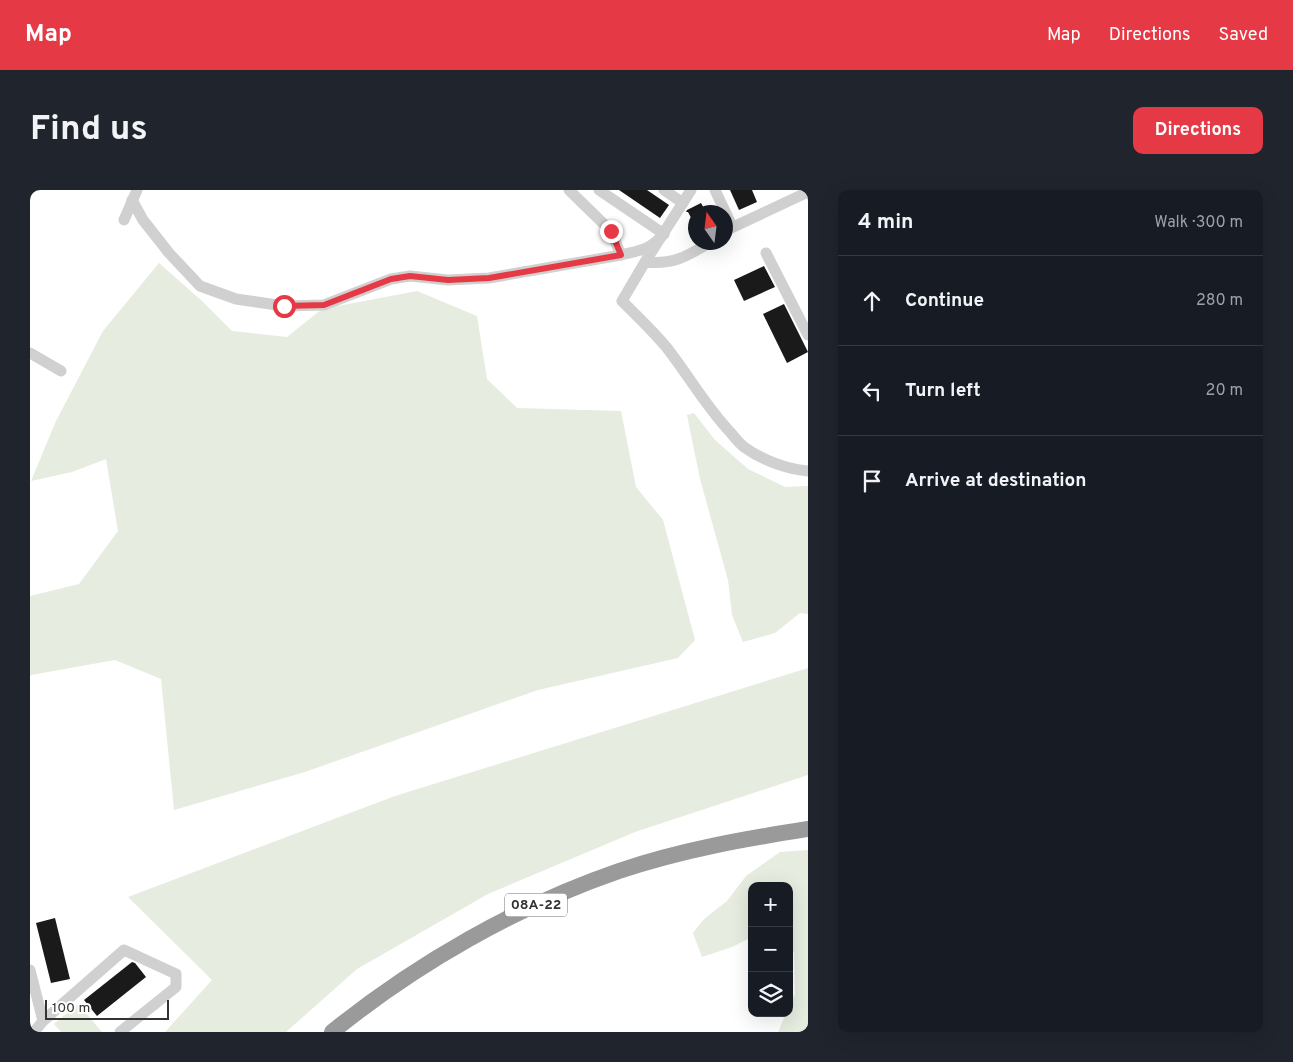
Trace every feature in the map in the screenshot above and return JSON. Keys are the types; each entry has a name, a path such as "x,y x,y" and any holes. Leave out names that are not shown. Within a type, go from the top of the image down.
{"highway":[{"name":"08А-22","path":"332,1032 373,1001 434,960 498,924 589,882 651,861 721,844 808,829"}],"street":[{"path":"569,190 611,231 621,255"},
{"path":"599,190 664,234"},
{"path":"664,190 683,203"},
{"path":"691,190 644,262 622,301 667,348 707,406 743,446 775,463 799,470 808,470"},
{"path":"715,190 722,205"},
{"path":"733,228 808,192"},
{"path":"135,195 143,220 169,253 200,286 236,299 284,306 324,305 391,279 410,276 448,280 489,278 621,255 640,251 654,245 664,234"},
{"path":"124,220 135,195"},
{"path":"644,262 657,263 684,258 698,250"},
{"path":"766,253 808,335"},
{"path":"30,353 61,371"},
{"path":"34,1032 124,950 176,974 176,987 120,1032"},
{"path":"30,970 43,1022"}],"shaded area":[{"path":"159,263 232,331 287,337 322,309 417,291 477,316 487,379 517,408 621,411 636,487 663,520 695,640 678,658 538,690 305,772 174,810 161,679 115,660 31,675 30,677 30,596 79,584 118,531 106,459 72,472 31,481 56,421 103,331"},
{"path":"694,413 715,440 748,469 785,487 808,486 808,614 800,613 775,633 743,642 732,615 728,580 700,479 687,415"},
{"path":"808,668 808,775 635,832 488,894 357,969 286,1032 165,1032 212,980 128,897 395,796"},
{"path":"808,850 808,1032 778,1032 784,1017 793,1017 793,998 795,994 793,882 748,882 748,939 732,947 702,957 693,933 704,919 727,901 746,876 780,852"},
{"path":"78,1004 102,1032 61,1032 54,1024"}],"building":[{"path":"619,190 647,190 669,205 660,218"},
{"path":"730,190 752,190 757,202 739,210"},
{"path":"764,266 775,287 744,301 734,280"},
{"path":"784,304 808,352 787,363 763,314"},
{"path":"55,918 70,979 51,983 36,923"},
{"path":"132,962 135,963 146,977 97,1016 84,1000"}],"route":[{"path":"284,306 324,305 391,279 410,276 448,280 489,278 621,255 611,231"}]}
